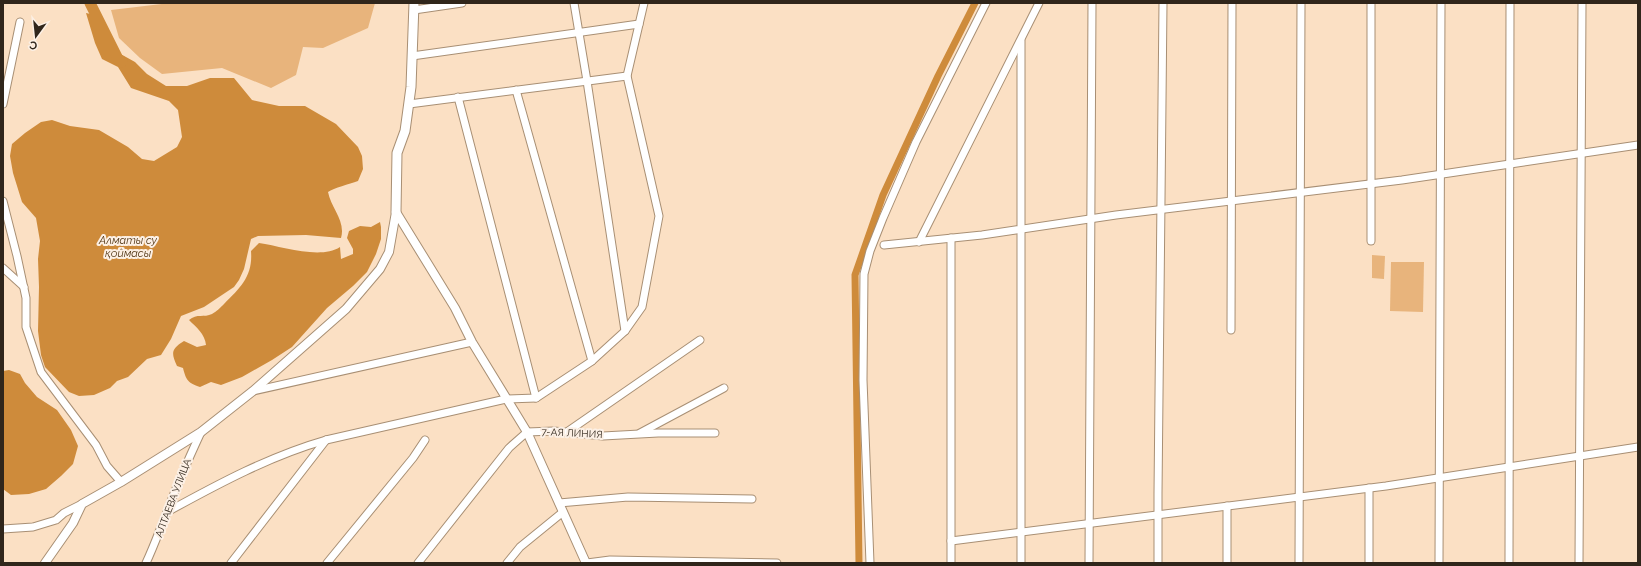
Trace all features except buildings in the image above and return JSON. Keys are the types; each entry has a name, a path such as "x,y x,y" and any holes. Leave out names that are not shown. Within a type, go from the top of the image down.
{"main road":[{"path":"396,212 397,153 405,131 409,104 414,6"}],"street":[{"path":"414,6 462,3"},
{"path":"574,3 625,331"},
{"path":"167,512 211,487 290,452 326,440 506,399 536,398 592,361 625,331 642,307 659,216 627,76 644,3"},
{"path":"870,563 863,380 864,274 870,251 916,142 986,3"},
{"path":"919,242 1039,3"},
{"path":"1089,563 1092,3"},
{"path":"1158,563 1163,3"},
{"path":"1231,330 1232,3"},
{"path":"1298,563 1301,3"},
{"path":"1371,3 1371,241"},
{"path":"1439,563 1441,3"},
{"path":"1510,3 1510,563"},
{"path":"1579,563 1582,3"},
{"path":"3,104 20,22"},
{"path":"412,56 639,24"},
{"path":"1020,41 1021,563"},
{"path":"409,104 627,76"},
{"path":"516,90 592,361"},
{"path":"458,97 536,398"},
{"path":"884,246 1020,229 1160,209 1440,175 1638,145"},
{"path":"3,201 24,287 26,298 26,326 41,372 96,445 107,466 121,482"},
{"path":"396,212 455,308 472,342 527,432 586,563 610,560 778,563"},
{"path":"3,529 33,527 56,520 64,513 121,482 201,432 254,391 346,309 380,269 389,252 396,212"},
{"path":"951,238 951,563"},
{"path":"3,268 24,287"},
{"path":"567,432 700,340"},
{"path":"254,391 472,342"},
{"path":"638,434 724,388"},
{"name":"7-АЯ ЛИНИЯ","path":"418,563 509,448 527,432 554,431 603,436 715,433"},
{"name":"АЛТАЕВА УЛИЦА","path":"146,563 161,531 188,458 201,432"},
{"path":"230,563 326,440"},
{"path":"327,563 426,440"},
{"path":"951,541 1369,488 1510,468 1638,447"},
{"path":"1369,488 1369,563"},
{"path":"559,502 628,497 752,499"},
{"path":"45,563 73,523 82,504"},
{"path":"1227,506 1227,563"},
{"path":"507,563 520,547 563,512"}],"shaded area":[{"path":"170,3 375,3 368,28 323,48 303,47 296,75 271,88 222,68 162,74 140,58 119,38 111,10"},
{"path":"1372,255 1385,256 1384,279 1372,278"},
{"path":"1391,262 1424,262 1423,312 1390,311"}],"water":[{"name":"Алматы су қоймасы","path":"86,13 100,16 99,31 108,47 135,62 147,74 166,86 187,86 210,78 234,78 252,100 279,106 305,106 336,124 358,147 362,156 363,169 358,181 328,192 342,226 341,238 306,235 258,236 251,239 244,269 234,287 204,307 181,316 171,339 161,355 147,359 128,377 117,381 110,388 94,395 79,396 69,392 45,367 41,355 38,331 38,259 40,241 36,218 22,202 13,173 10,156 12,144 41,122 52,120 70,126 99,130 128,147 142,159 154,161 177,147 182,137 178,110 169,101 131,88 118,67 102,59 95,43"},
{"path":"380,222 381,239 376,254 367,272 327,308 292,347 242,377 221,385 211,382 200,387 196,386 188,380 183,368 177,366 173,352 177,346 184,341 197,347 206,345 202,334 189,320 195,317 214,313 236,292 248,274 251,251 259,243 311,252 332,251 340,247 341,259 353,254 353,249 347,238 349,231 360,226 371,227"},
{"path":"9,370 20,374 25,383 37,397 57,410 71,430 78,446 73,464 61,476 46,489 29,494 11,495 3,489 3,371"}],"waterway":[{"path":"90,3 118,59 122,62"},
{"path":"859,563 855,275 883,195 938,76 975,3"}]}
